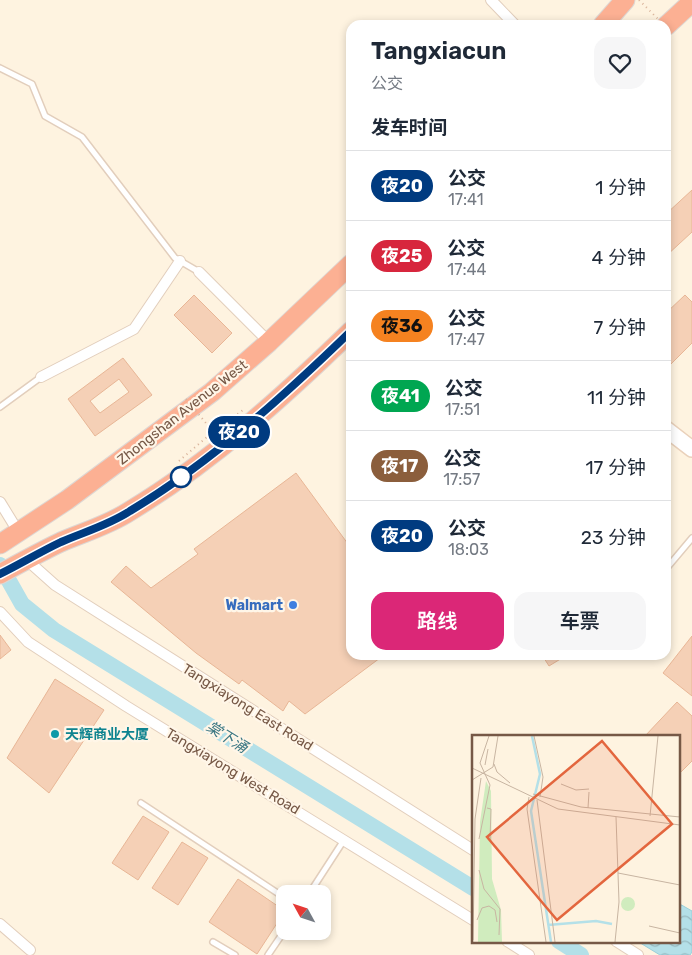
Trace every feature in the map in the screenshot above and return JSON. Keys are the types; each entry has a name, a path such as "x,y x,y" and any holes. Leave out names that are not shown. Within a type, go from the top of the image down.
{"highway":[{"path":"607,20 624,0"},
{"path":"671,21 692,2"},
{"name":"Zhongshan Avenue West","path":"9,539 67,500 178,418 239,369 346,269"},
{"path":"0,574 60,543 116,519 154,496 245,427 346,336"}],"street":[{"path":"492,0 510,20"},
{"path":"41,377 134,329 180,261"},
{"path":"199,272 269,342"},
{"path":"671,433 692,449"},
{"path":"0,502 9,539"},
{"name":"Tangxiayong East Road","path":"24,562 55,584 472,849"},
{"name":"Tangxiayong West Road","path":"0,612 28,642 126,706 472,919"},
{"path":"0,924 30,950"},
{"path":"509,942 529,955"},
{"path":"618,942 638,955"}],"lane":[{"path":"0,68 32,84 44,116 82,137 175,258 199,272"},
{"path":"0,407 41,377"},
{"path":"671,563 692,538"},
{"path":"141,803 276,892"},
{"path":"315,885 345,840"},
{"path":"268,955 278,940"},
{"path":"213,942 235,955"}],"path":[{"path":"639,0 659,20"},
{"path":"186,399 230,452"},
{"path":"178,463 180,459 201,441 246,408"}],"water":[{"path":"680,904 692,911 692,952 690,955 660,955 639,942 680,942"}],"building":[{"path":"692,190 692,232 671,251 671,209"},
{"path":"194,295 232,333 212,353 174,315"},
{"path":"685,295 692,302 692,343 671,364 671,308"},
{"path":"123,358 152,395 95,436 68,399","holes":["119,379 129,392 100,413 90,401"]},
{"name":"Walmart","path":"296,473 346,541 346,660 377,660 305,714 289,701 283,711 242,680 239,684 196,653 111,582 126,566 151,588 198,554 194,549"},
{"path":"0,635 11,650 0,659"},
{"path":"692,636 692,696 663,673"},
{"path":"545,660 559,660 549,666"},
{"name":"天辉商业大厦","path":"55,679 104,710 49,793 7,758"},
{"path":"677,702 692,716 692,761 680,773 680,735 646,735"},
{"path":"143,816 169,832 138,880 112,863"},
{"path":"182,842 208,858 178,905 152,888"},
{"path":"238,879 276,905 276,925 257,954 209,922"}],"waterway":[{"name":"棠下涌","path":"0,565 22,604 54,630 472,887"},
{"name":"棠下涌","path":"561,942 581,955"}],"bus line":[{"name":"夜20","path":"0,574 60,543 130,512 154,496 271,406 346,336"}],"place":[{"name":"Walmart","path":"293,605"},
{"name":"天辉商业大厦","path":"55,734"}]}
